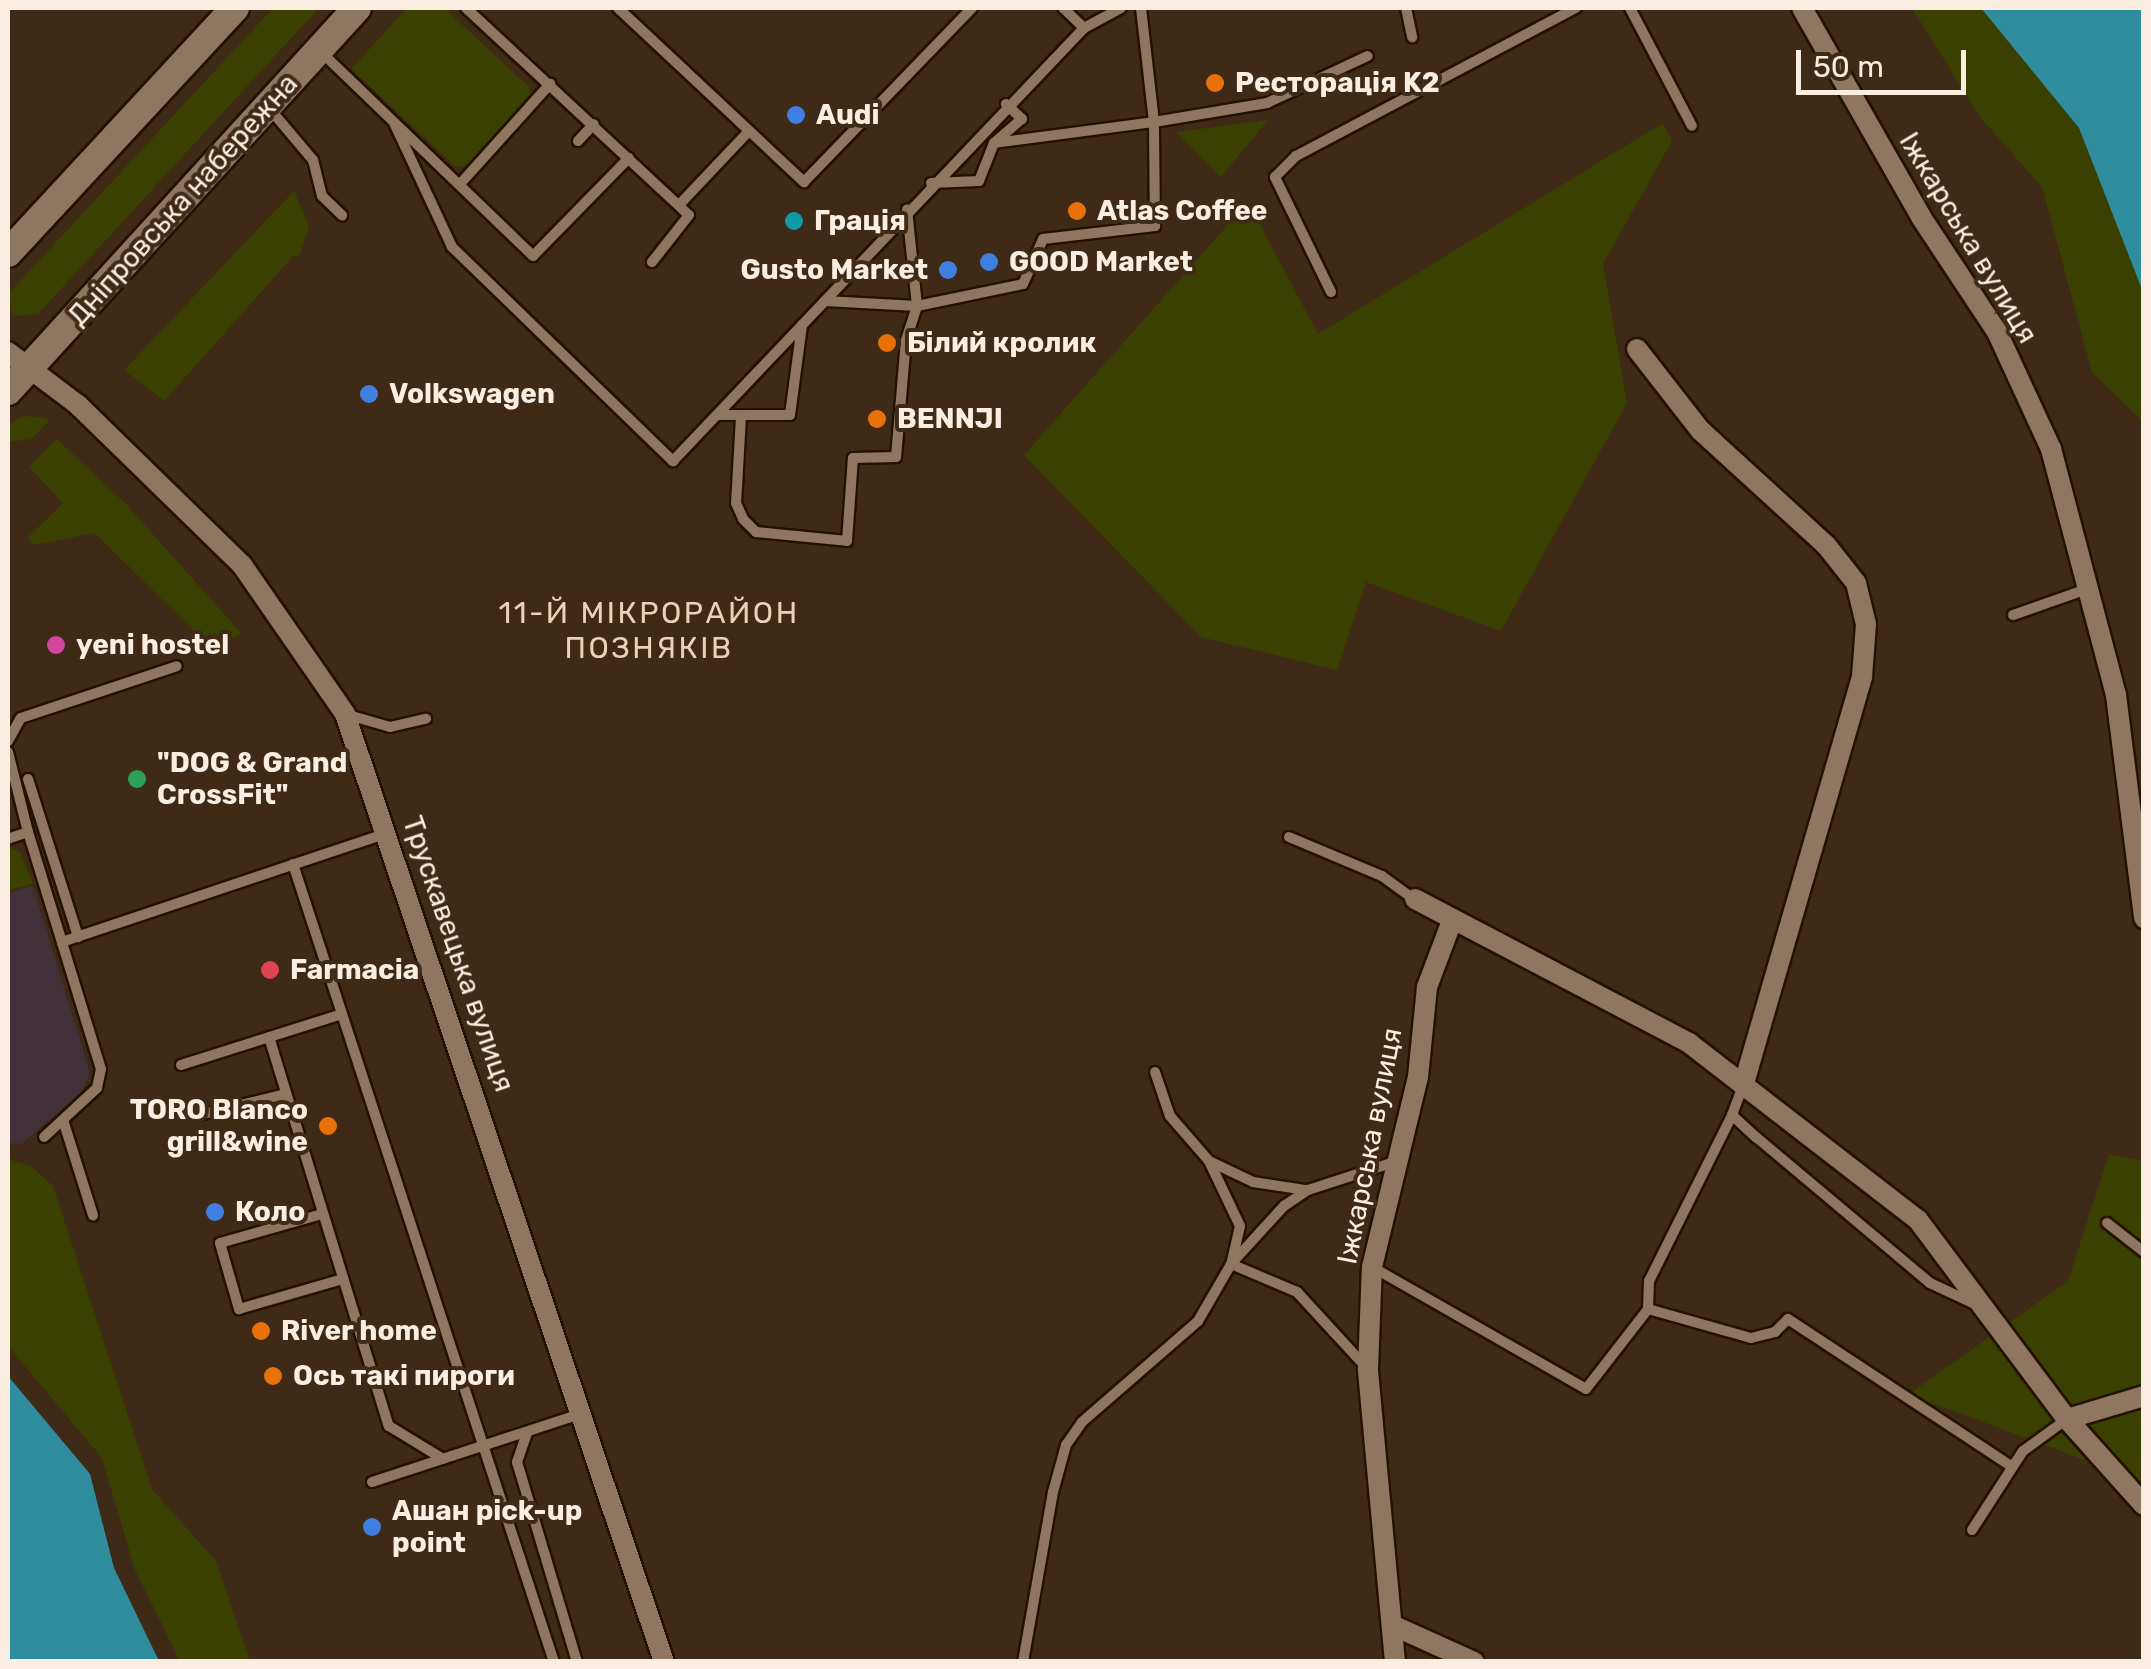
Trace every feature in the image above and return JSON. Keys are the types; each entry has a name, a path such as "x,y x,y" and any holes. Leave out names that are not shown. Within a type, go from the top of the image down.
{"main road":[{"path":"8,253 235,8"},
{"name":"Дніпровська набережна","path":"8,390 18,360 268,108 357,8"}],"street":[{"name":"Іжкарська вулиця","path":"1802,8 1921,217 1997,332 2051,449 2116,695 2144,918"},
{"path":"1637,349 1700,430 1826,544 1856,584 1866,624 1862,677 1744,1084"},
{"name":"Трускавецька вулиця","path":"18,360 78,405 242,565 346,714 585,1412 664,1662"},
{"path":"1415,899 1452,921 1522,951 1673,1034 1744,1084 1918,1220 1978,1306 2067,1419 2144,1505"},
{"name":"Іжкарська вулиця","path":"1395,1662 1368,1369 1372,1267 1418,1077 1427,987 1452,921"},
{"path":"2067,1419 2144,1396"},
{"path":"1392,1625 1474,1662"}],"lane":[{"path":"466,8 594,124 690,220 652,262"},
{"path":"618,8 804,182 972,8"},
{"path":"1062,8 1084,28"},
{"path":"394,123 452,247 673,461 1006,104 1084,28 1120,8"},
{"path":"824,301 917,306 1022,284 1043,239 1155,226 1154,122 1141,8"},
{"path":"1406,8 1412,37"},
{"path":"1331,292 1274,177 1296,156 1576,8"},
{"path":"1630,8 1692,126"},
{"path":"319,50 460,184 504,220 537,256 629,158"},
{"path":"994,143 1267,102 1368,56"},
{"path":"460,184 550,84"},
{"path":"931,183 978,181 994,143 1022,119 1006,104"},
{"path":"268,108 313,160 322,196 342,215"},
{"path":"578,141 594,124"},
{"path":"679,205 749,131"},
{"path":"741,416 736,502 743,519 756,532 846,541 853,458 896,457 906,340 917,306 907,210"},
{"path":"719,415 790,415 802,324"},
{"path":"2013,615 2087,588"},
{"path":"8,742 21,718 178,666"},
{"path":"346,714 390,727 426,719"},
{"path":"8,752 28,832 102,1069 97,1088 44,1138"},
{"path":"28,779 78,937"},
{"path":"8,839 28,832"},
{"path":"62,942 388,832"},
{"path":"1289,837 1382,876 1415,899"},
{"path":"293,864 554,1662"},
{"path":"181,1065 342,1014"},
{"path":"269,1037 389,1426 442,1459"},
{"path":"1155,1072 1170,1116 1209,1161 1240,1226 1231,1264"},
{"path":"1372,1267 1586,1389 1648,1309 1650,1281 1744,1084"},
{"path":"199,1115 286,1094"},
{"path":"1732,1115 1930,1283 1978,1306"},
{"path":"64,1120 92,1215"},
{"path":"1209,1161 1253,1182 1308,1190"},
{"path":"1023,1662 1066,1445 1082,1422 1198,1321 1231,1264 1284,1206 1308,1190 1398,1161"},
{"path":"322,1214 220,1243 239,1308 343,1280"},
{"path":"2107,1223 2144,1252"},
{"path":"1231,1264 1298,1292 1368,1369"},
{"path":"1648,1309 1752,1338 1774,1332 1788,1319 2011,1466"},
{"path":"372,1482 585,1412"},
{"path":"1972,1530 2011,1466 2067,1419"},
{"path":"526,1433 517,1462 577,1662"},
{"path":"533,1597 554,1590"}],"shaded area":[{"path":"33,886 90,1073 79,1096 21,1144 8,1143 8,893"}],"green space":[{"path":"273,8 319,8 38,314 13,316 9,293"},
{"path":"407,8 444,8 529,87 531,101 471,165 456,167 351,69"},
{"path":"1912,8 1981,8 2079,128 2143,292 2143,422 2092,372 2042,187 1980,117"},
{"path":"1268,120 1221,177 1176,132"},
{"path":"1663,123 1672,141 1603,264 1627,403 1501,631 1366,582 1337,670 1201,637 1024,455 1248,202 1318,334"},
{"path":"294,191 309,226 299,258 294,255 164,401 124,370"},
{"path":"20,417 50,419 32,439 9,442 8,426"},
{"path":"57,439 126,504 242,634 209,646 95,533 34,545 27,538 63,503 29,467"},
{"path":"9,847 21,853 33,884 8,890"},
{"path":"2109,1154 2143,1161 2143,1482 1909,1394 2068,1281"},
{"path":"8,1159 31,1166 53,1186 152,1489 216,1561 250,1661 180,1661 134,1568 102,1458 8,1346"}],"water":[{"path":"1981,8 2143,8 2143,292 2079,128"},
{"path":"8,1376 90,1474 114,1568 159,1661 8,1661"}],"place":[{"name":"Ресторація K2","path":"1215,83"},
{"name":"Audi","path":"796,115"},
{"name":"Atlas Coffee","path":"1077,211"},
{"name":"Грація","path":"794,221"},
{"name":"GOOD Market","path":"989,262"},
{"name":"Gusto Market","path":"948,270"},
{"name":"Білий кролик","path":"887,343"},
{"name":"Volkswagen","path":"369,394"},
{"name":"BENNJI","path":"877,419"},
{"name":"yeni hostel","path":"56,645"},
{"name":"\"DOG & Grand CrossFit\"","path":"137,779"},
{"name":"Farmacia","path":"270,970"},
{"name":"TORO Blanco grill&wine","path":"328,1126"},
{"name":"Коло","path":"215,1212"},
{"name":"River home","path":"261,1331"},
{"name":"Ось такі пироги","path":"273,1376"},
{"name":"Ашан pick-up point","path":"372,1527"}],"district":[{"name":"11-Й МІКРОРАЙОН ПОЗНЯКІВ","path":"649,630"}]}
